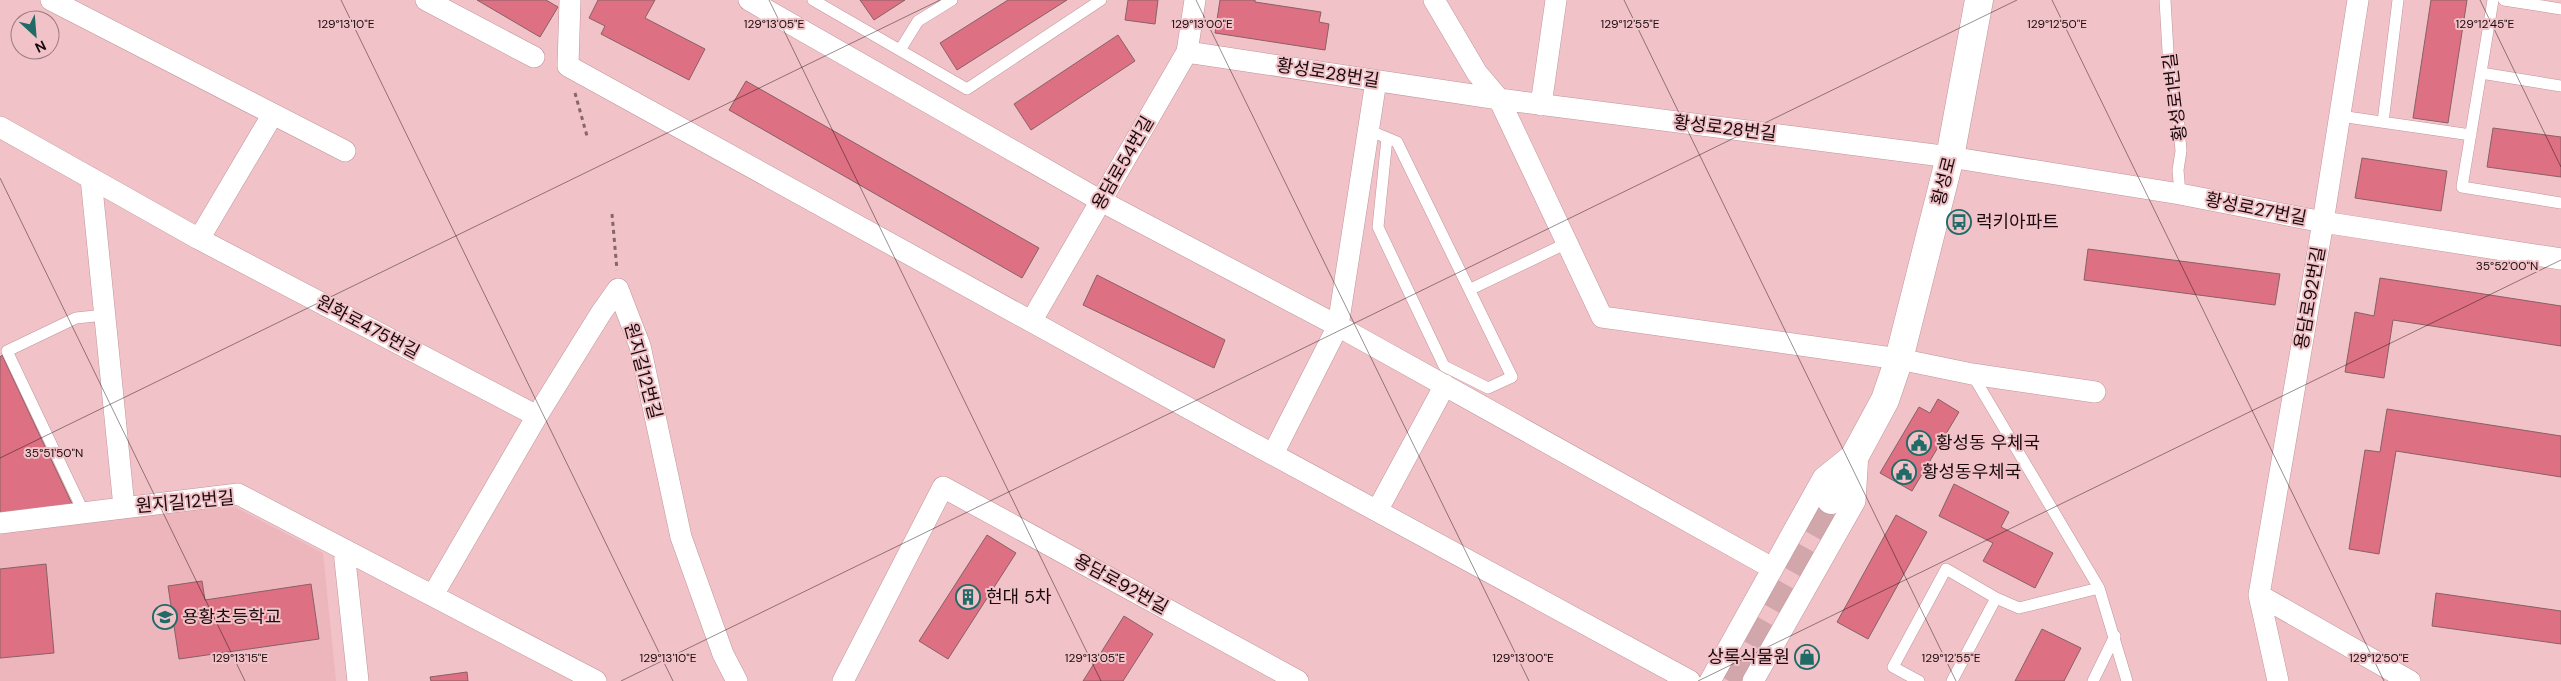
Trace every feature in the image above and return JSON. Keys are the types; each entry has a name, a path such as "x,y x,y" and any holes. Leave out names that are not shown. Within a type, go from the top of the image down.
{"street":[{"path":"51,0 345,151"},
{"path":"426,0 534,57"},
{"path":"570,0 568,66 1032,320 1272,454 1690,681"},
{"path":"749,0 1100,201 1338,326 1772,568"},
{"name":"용담로54번길","path":"1032,320 1187,52 1195,0"},
{"path":"1434,0 1477,73 1499,100 1602,317 1898,359 1972,374 2095,392"},
{"path":"1541,105 1556,0"},
{"name":"황성로","path":"1831,500 1885,400 1898,359 1950,157 1980,0"},
{"name":"용담로92번길","path":"2278,681 2259,596 2323,222 2358,0"},
{"name":"황성로28번길","path":"1187,52 1499,100 1950,157"},
{"path":"1272,454 1338,326 1378,134 1376,81"},
{"path":"200,239 273,114"},
{"name":"원화로475번길","path":"0,128 200,239 537,416"},
{"name":"황성로27번길","path":"1950,157 2180,194 2323,222 2561,259"},
{"name":"원지길12번길","path":"91,178 124,507"},
{"name":"원지길12번길","path":"433,594 537,416 600,313 618,288"},
{"name":"원지길12번길","path":"618,288 640,346 681,537 723,654 736,681"},
{"path":"1377,511 1445,385"},
{"path":"1710,681 1822,478 1858,451"},
{"path":"1753,681 1855,501 1858,451"},
{"name":"용담로92번길","path":"843,681 943,487 1298,681"},
{"name":"원지길12번길","path":"0,523 238,494 344,551 433,594 596,681"},
{"path":"344,551 358,681"},
{"path":"2259,596 2410,681"}],"lane":[{"path":"813,0 967,89 1101,0"},
{"path":"900,50 918,21 952,0"},
{"name":"황성로1번길","path":"2164,0 2169,69 2178,114 2181,151 2178,170 2180,194"},
{"path":"2383,122 2398,0"},
{"path":"2493,0 2462,187 2561,203"},
{"path":"2504,0 2561,9"},
{"path":"2481,73 2561,86"},
{"path":"2340,116 2471,135"},
{"path":"1378,134 1397,142 1471,289 1512,377 1488,388 1444,366 1378,227 1378,134"},
{"path":"1471,289 1567,243"},
{"path":"84,513 7,351 76,318 105,315"},
{"path":"1972,374 2099,588 2127,681"},
{"path":"1919,681 1893,667 1946,569 1996,598 2019,608 2099,588"},
{"path":"1952,681 1996,598"},
{"path":"2094,681 2115,636"}],"path":[{"path":"568,66 587,136"},
{"path":"612,214 618,288"}],"shaded area":[{"name":"용황초등학교","path":"235,507 323,553 336,681 0,681 0,530 151,512"}],"building":[{"path":"477,0 546,0 558,7 540,37"},
{"path":"598,0 655,0 645,18 705,49 689,80 601,34 605,26 589,18"},
{"path":"860,0 905,0 874,20"},
{"path":"1008,0 1067,0 957,70 940,43"},
{"path":"1128,0 1158,0 1155,24 1125,20"},
{"path":"1220,0 1255,0 1255,2 1321,12 1319,22 1329,24 1325,50 1215,33"},
{"path":"2431,0 2467,0 2448,123 2413,118"},
{"path":"1118,35 1135,61 1031,130 1014,104"},
{"path":"746,81 1039,248 1022,278 729,110"},
{"path":"2493,128 2561,137 2561,177 2487,167"},
{"path":"2362,158 2447,171 2441,211 2355,198"},
{"path":"2088,249 2280,274 2275,305 2084,280"},
{"path":"1097,275 1225,340 1214,368 1083,305"},
{"path":"2380,278 2561,306 2561,346 2393,320 2384,378 2345,372 2355,312 2374,316"},
{"path":"2,355 73,506 0,515 0,357"},
{"name":"황성동 우체국","path":"1938,399 1959,412 1912,491 1880,473 1919,407 1930,413"},
{"path":"2387,409 2561,436 2561,477 2396,451 2379,554 2349,549 2365,450 2380,452"},
{"path":"1954,484 2009,512 2001,527 2053,553 2035,588 1983,561 1993,543 1939,516"},
{"path":"1896,515 1927,532 1868,639 1837,622"},
{"name":"현대 5차","path":"987,535 1016,553 948,659 919,641"},
{"path":"46,564 54,653 0,658 0,569"},
{"path":"202,581 205,600 311,584 319,639 179,659 168,586"},
{"path":"2436,593 2561,611 2561,644 2432,626"},
{"path":"1124,616 1153,634 1123,681 1083,681"},
{"path":"2042,629 2081,648 2064,681 2015,681"},
{"path":"467,672 468,681 431,681 430,677"}],"tunnel":[{"path":"1729,681 1831,500"}],"place":[{"name":"럭키아파트","path":"1959,222"},
{"name":"황성동 우체국","path":"1919,443"},
{"name":"황성동우체국","path":"1904,472"},
{"name":"현대 5차","path":"968,597"},
{"name":"용황초등학교","path":"165,617"},
{"name":"상록식물원","path":"1807,657"}]}
